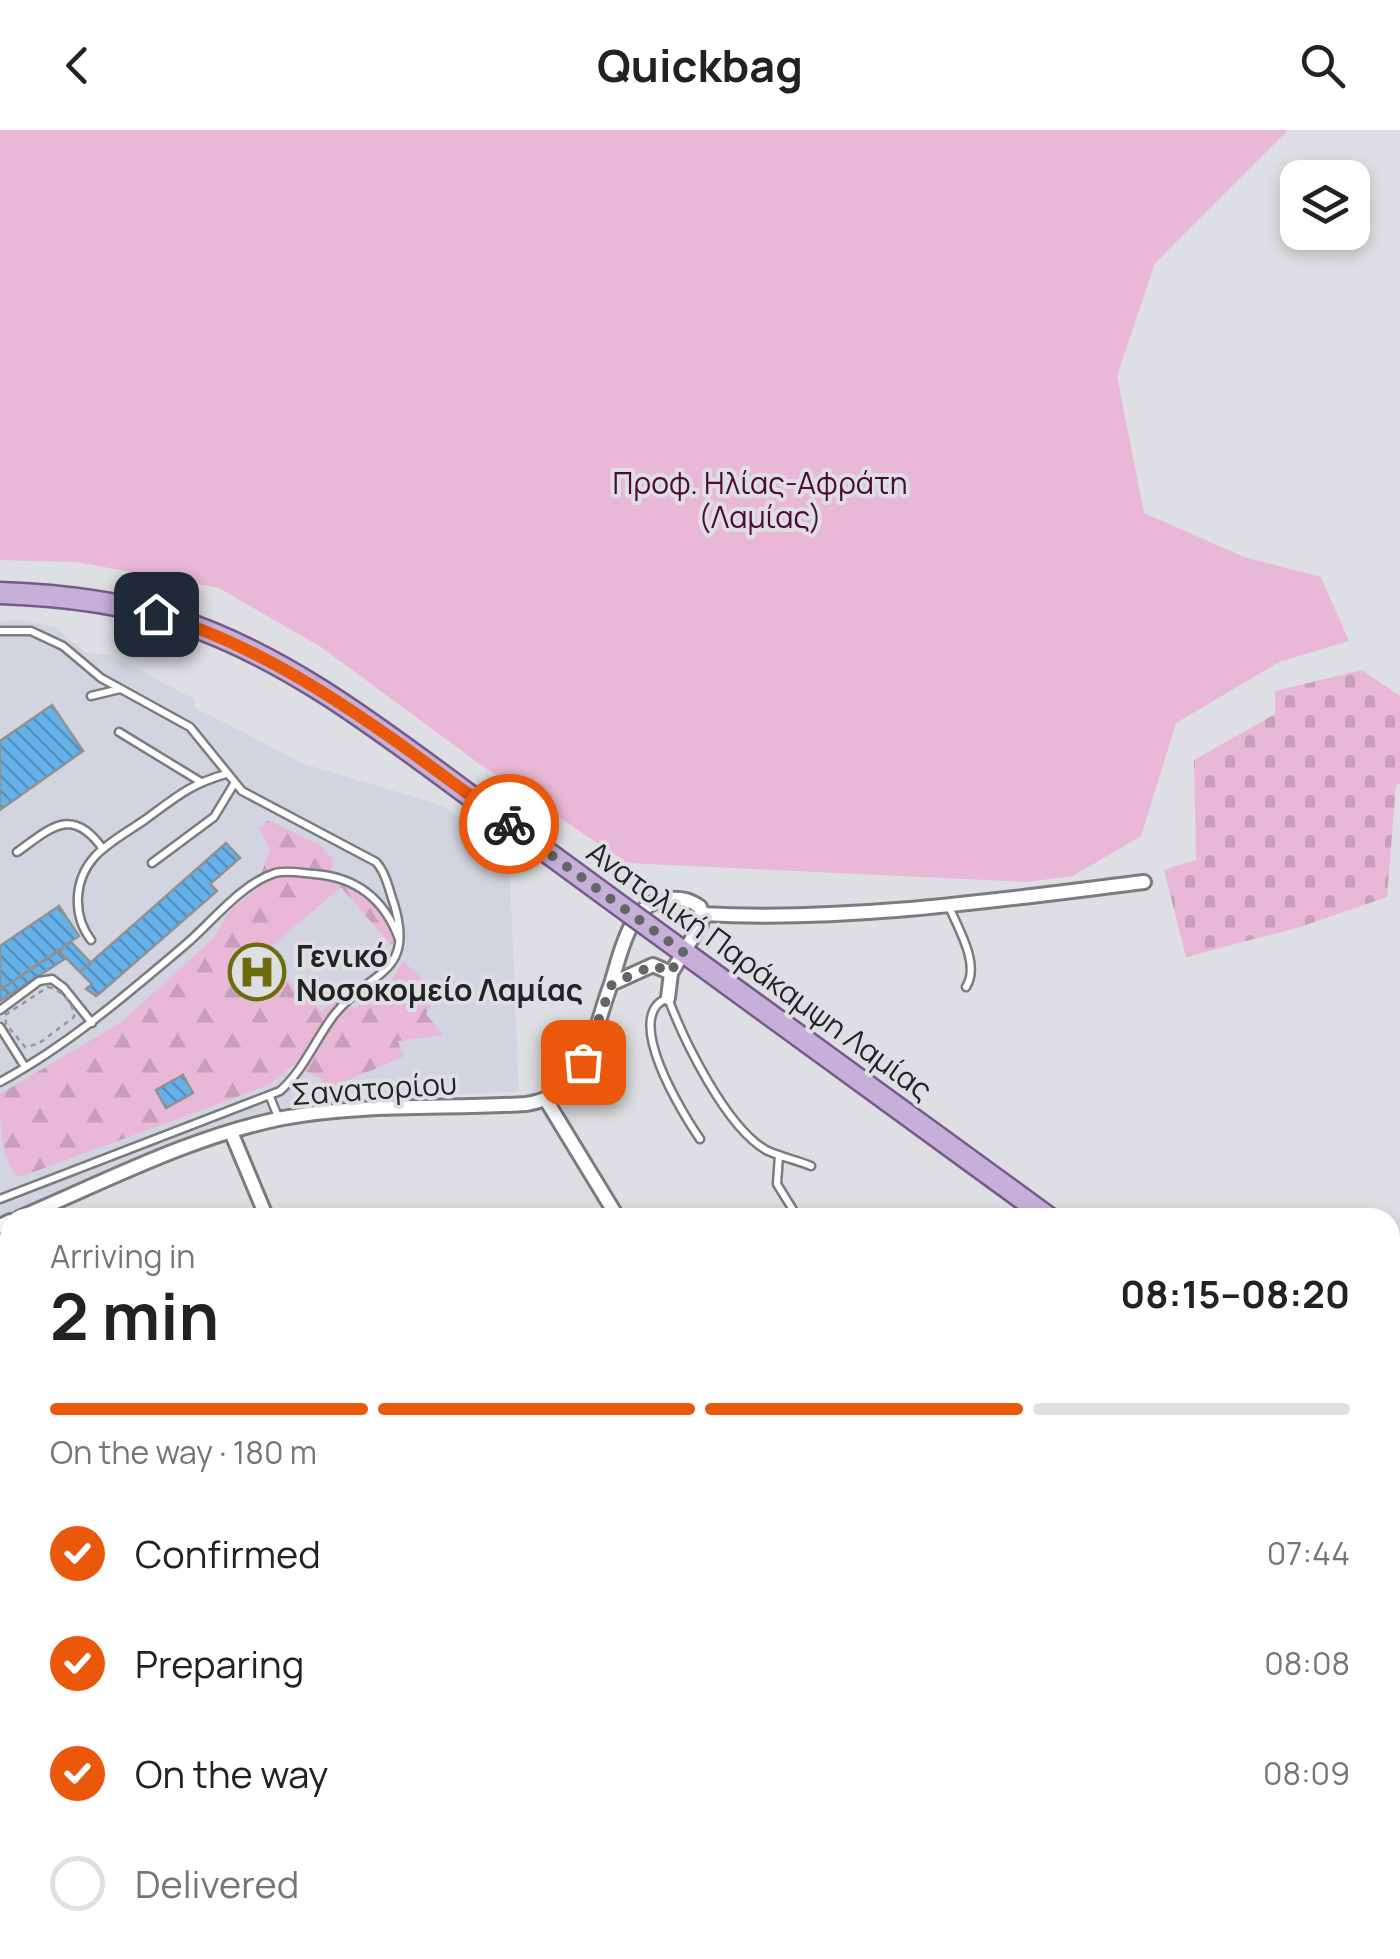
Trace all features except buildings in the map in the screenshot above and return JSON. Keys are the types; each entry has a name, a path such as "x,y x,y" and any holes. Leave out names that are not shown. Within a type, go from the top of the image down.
{"main road":[{"name":"Ανατολική Παράκαμψη Λαμίας","path":"0,593 68,597 124,606 182,622 261,657 386,735 1035,1208"}],"street":[{"path":"702,914 817,915 1144,882"},
{"path":"612,1208 546,1100 566,1090 580,1072 628,933 647,903 664,898 688,900 702,914 701,924 670,973 668,998"},
{"path":"612,984 654,965 670,973"},
{"name":"Σανατορίου","path":"44,1208 231,1132 280,1119 546,1100"},
{"path":"231,1132 263,1208"}],"lane":[{"path":"0,631 30,630 64,646 101,678 190,727 207,744 234,784 258,801 376,862 392,899 401,944 388,968 338,1009 296,1074 270,1097 0,1199"},
{"path":"91,696 121,688"},
{"path":"119,732 201,782"},
{"path":"91,940 81,923 78,890 84,868 102,849 180,792 226,774"},
{"path":"152,863 214,817 234,784"},
{"path":"17,852 53,826 65,823 81,826 102,849"},
{"path":"0,1082 92,1022 245,891 276,873 326,874 350,880 370,892 395,928 401,944"},
{"path":"948,904 972,964 971,980 966,986"},
{"path":"2,1013 39,981 52,979 92,1022"},
{"path":"700,1140 666,1085 652,1034 654,1008 668,998 680,1031 729,1112 752,1139 779,1155 811,1166"},
{"path":"0,1026 25,1066"},
{"path":"270,1097 280,1119"},
{"path":"779,1155 776,1184 792,1208"}],"path":[{"path":"48,987 58,990 75,1011 73,1019 28,1048 20,1044 2,1013 48,987"}],"shaded area":[{"name":"Γενικό Νοσοκομείο Λαμίας","path":"19,620 55,627 86,653 111,655 196,700 194,707 304,764 441,805 509,852 519,1091 339,1102 267,1113 220,1127 24,1208 0,1208 0,621"}],"green space":[{"name":"Προφ. Ηλίας-Αφράτη (Λαμίας)","path":"0,130 1288,130 1155,263 1117,376 1144,513 1244,557 1321,577 1349,641 1279,662 1176,723 1141,836 1073,876 1027,882 627,863 481,765 321,647 219,588 76,562 0,560"},
{"path":"1362,670 1400,696 1400,784 1396,785 1387,897 1300,927 1186,957 1164,870 1196,860 1194,760 1275,714 1275,691"},
{"path":"268,820 320,845 333,859 331,880 370,902 396,939 391,945 341,887 260,956 322,1011 341,993 354,1009 392,980 403,961 439,994 426,1014 443,1035 398,1041 403,1057 329,1088 317,1076 292,1066 267,1086 20,1177 5,1152 0,1094 120,1023 213,939 229,912 256,889 270,849 259,829"}],"way so far":[{"path":"509,824 683,952 670,973 654,965 612,984 583,1062"}],"place":[{"name":"Γενικό Νοσοκομείο Λαμίας","path":"257,972"}],"route":[{"path":"156,614 236,644 293,675 386,735 509,824"}]}
